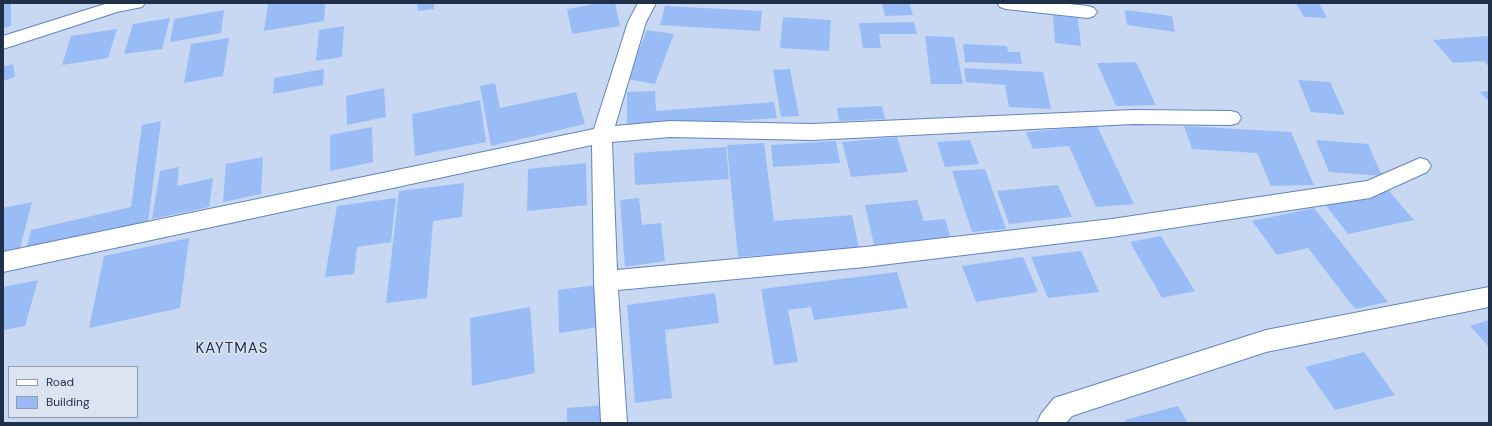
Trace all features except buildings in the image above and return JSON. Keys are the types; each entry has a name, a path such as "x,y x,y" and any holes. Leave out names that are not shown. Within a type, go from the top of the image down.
{"street":[{"path":"3,43 115,7 136,3"},
{"path":"614,423 606,281 602,135 637,22 647,3"},
{"path":"1006,3 1088,12"},
{"path":"3,262 602,135 670,129 812,132 1133,117 1231,118"},
{"path":"606,281 865,257 1112,228 1370,189 1420,166"},
{"path":"1050,423 1063,407 1266,341 1489,297"}],"district":[{"name":"KAYTMAS","path":"232,349"}]}
